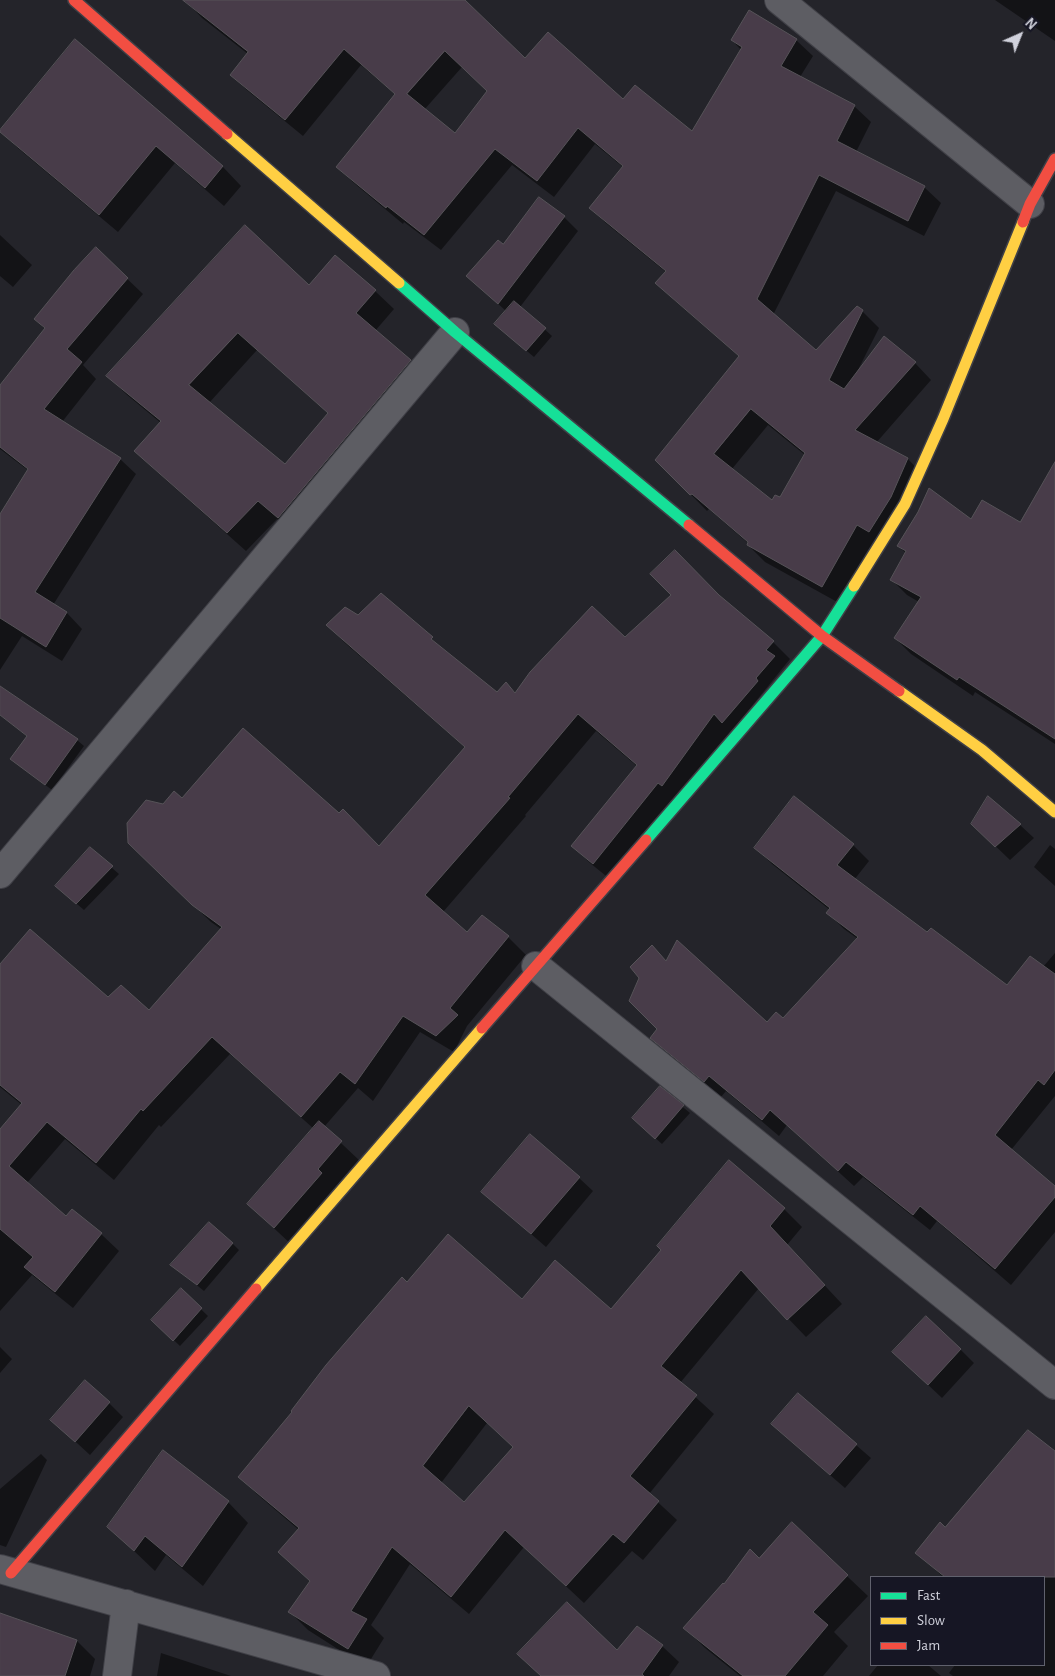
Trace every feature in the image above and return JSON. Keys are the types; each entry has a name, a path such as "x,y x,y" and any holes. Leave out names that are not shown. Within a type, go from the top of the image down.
{"street":[{"path":"74,0 456,332 822,636 982,750 1055,812"},
{"path":"778,0 1030,204"},
{"path":"376,1676 6,1571 536,966 822,636 906,504 943,419 1030,204 1055,159"},
{"path":"0,874 456,332"},
{"path":"536,966 1055,1385"},
{"path":"117,1676 126,1604"}],"building":[{"path":"183,0 465,0 525,58 548,32 623,99 635,85 692,131 742,47 731,40 749,10 797,39 781,66 855,105 837,141 925,186 908,221 819,175 757,299 816,350 857,306 863,310 829,380 844,389 884,336 916,362 855,430 908,458 891,497 869,532 857,525 822,587 747,545 748,542 692,494 690,495 655,460 739,356 655,283 666,271 589,208 623,166 578,128 537,181 495,149 424,235 387,206 386,208 336,167 395,94 344,49 285,120 230,75 248,52","holes":["445,51 487,91 455,133 407,94","751,409 805,453 780,497 775,495 772,500 714,454"]},
{"path":"75,39 223,166 205,188 156,146 99,215 0,132"},
{"path":"539,197 565,216 498,304 466,276 498,240 503,244"},
{"path":"245,225 309,285 335,255 376,290 356,313 411,360 278,518 258,501 227,533 134,451 161,421 106,376","holes":["238,333 328,413 285,464 189,385"]},
{"path":"96,247 128,278 67,349 82,362 44,409 121,458 35,592 67,612 46,647 0,618 0,514 28,469 0,447 0,385 45,328 34,319 74,270"},
{"path":"514,301 546,328 526,351 494,324"},
{"path":"1055,462 1055,739 959,677 957,680 894,638 921,597 890,580 906,551 897,546 918,512 929,488 971,519 982,500 1020,522"},
{"path":"675,550 719,595 774,641 766,650 775,656 756,678 758,681 722,723 714,714 662,786 658,783 593,864 571,846 637,765 578,714 508,797 510,798 425,895 467,932 482,915 509,936 450,1008 458,1015 436,1036 403,1016 355,1084 340,1072 301,1117 212,1037 143,1111 141,1109 96,1163 47,1122 9,1166 66,1216 72,1209 102,1233 55,1292 24,1267 33,1257 0,1229 0,1129 22,1103 0,1085 0,964 30,929 108,997 121,985 149,1010 222,927 192,905 128,843 127,823 146,800 163,804 174,791 182,798 243,728 339,813 343,809 379,846 465,747 326,625 345,607 358,615 381,593 433,637 431,639 497,692 506,682 515,693 530,672 592,606 625,637 671,595 650,574"},
{"path":"0,686 78,739 45,785 10,759 27,736 0,715"},
{"path":"794,796 854,844 837,865 927,932 931,928 1007,985 1030,956 1055,974 1055,1070 1044,1085 1038,1080 995,1135 1055,1186 1055,1197 995,1269 920,1206 913,1215 846,1162 838,1171 770,1110 762,1120 709,1076 704,1082 650,1038 657,1029 629,1001 639,978 630,967 652,945 666,961 677,940 767,1022 776,1012 783,1018 858,937 826,913 830,908 754,848"},
{"path":"988,796 1021,824 995,847 971,824"},
{"path":"90,847 113,866 76,904 55,886"},
{"path":"660,1086 684,1105 655,1139 632,1118"},
{"path":"319,1121 342,1141 318,1169 322,1173 274,1228 247,1204"},
{"path":"530,1134 580,1177 531,1234 481,1192"},
{"path":"729,1160 785,1208 770,1226 825,1285 787,1320 741,1270 661,1366 697,1395 630,1476 659,1501 624,1543 613,1534 566,1586 505,1530 451,1597 392,1547 351,1611 367,1619 348,1649 288,1612 310,1581 278,1552 299,1528 238,1477 292,1412 326,1365 402,1277 407,1282 448,1234 522,1299 555,1260 611,1309 661,1250 657,1246","holes":["469,1406 513,1447 464,1502 423,1466"]},
{"path":"209,1222 233,1243 197,1285 170,1265"},
{"path":"181,1288 202,1308 173,1341 151,1320"},
{"path":"926,1316 961,1349 928,1385 892,1352"},
{"path":"85,1380 110,1402 75,1442 50,1420"},
{"path":"798,1393 857,1444 830,1475 771,1424"},
{"path":"1028,1430 1055,1451 1055,1577 944,1576 915,1553 940,1522 945,1527"},
{"path":"163,1450 229,1501 182,1567 145,1536 134,1551 107,1527"},
{"path":"792,1522 848,1575 813,1612 828,1625 785,1676 743,1676 683,1628 724,1584 750,1549 759,1558"},
{"path":"567,1602 617,1650 637,1626 663,1645 642,1674 644,1676 541,1676 517,1654"},
{"path":"0,1613 77,1640 65,1676 0,1676"}],"traffic: fast":[{"path":"399,283 455,332 689,525"},
{"path":"646,840 822,636 854,586"}],"traffic: slow":[{"path":"227,134 399,283"},
{"path":"854,586 905,504 943,419 1023,222"},
{"path":"899,691 982,750 1055,812"},
{"path":"256,1289 482,1028"}],"traffic: jam":[{"path":"74,0 227,134"},
{"path":"1023,222 1030,204 1055,159"},
{"path":"689,525 822,636 899,691"},
{"path":"482,1028 646,840"},
{"path":"11,1573 256,1289"}]}
